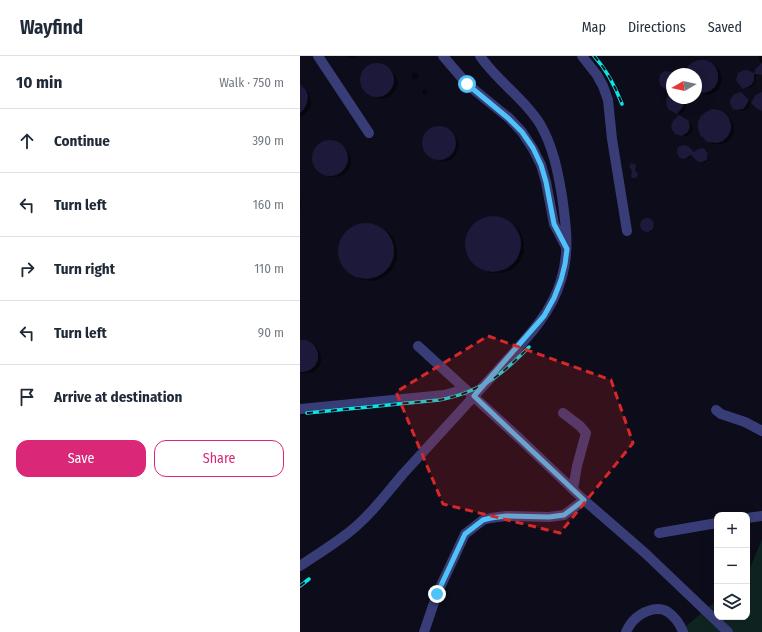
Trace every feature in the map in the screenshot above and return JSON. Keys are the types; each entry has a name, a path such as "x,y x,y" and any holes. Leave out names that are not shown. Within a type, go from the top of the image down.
{"street":[{"path":"318,56 369,133"},
{"path":"443,56 467,84 508,118 522,132 533,148 541,165 546,182 554,224 567,249"},
{"path":"300,562 348,533 358,524 544,316 554,298 561,280 567,249 566,228 559,180 549,142 540,124 529,109 497,77 480,56"},
{"path":"582,56 597,75 608,100 612,139 627,231"},
{"path":"418,346 474,396 584,500 645,552 728,632"},
{"path":"300,409 444,395 464,388"},
{"path":"716,410 721,414 745,422 762,431"},
{"path":"563,413 580,426 586,433 580,452 573,489"},
{"path":"424,632 437,594 465,534 483,520 491,518 506,516 549,517 564,515 584,500"},
{"path":"750,518 762,516"},
{"path":"659,533 714,524"},
{"path":"626,632 639,615 649,610 667,611 680,624 683,632"}],"highlighted area":[{"path":"488,336 611,380 633,443 560,533 443,504 396,392"}],"green space":[{"path":"762,539 762,632 679,632 714,603 714,620 750,620 750,568"}],"building":[{"path":"706,60 712,63 716,68 718,81 715,87 710,91 702,93 702,68 687,68 693,62"},
{"path":"377,63 389,68 394,80 389,92 377,97 365,92 360,80 365,68"},
{"path":"762,63 762,75 754,74 754,81 752,84 743,89 736,80 738,73 747,70 754,73 756,68"},
{"path":"666,71 666,89 660,85 659,81 660,74"},
{"path":"300,84 306,90 308,96 307,103 300,113"},
{"path":"741,92 749,100 743,109 736,110 732,108 730,100 734,94"},
{"path":"762,92 762,111 751,103 757,94"},
{"path":"667,104 684,104 677,114 669,110"},
{"path":"712,109 725,113 731,124 731,130 728,136 723,141 717,143 707,142 703,138 705,137 700,135 698,128 698,122 701,116"},
{"path":"679,115 689,122 690,127 688,132 682,136 675,134 671,128 673,121"},
{"path":"439,126 451,131 456,143 451,155 439,160 427,155 422,143 427,131"},
{"path":"330,140 343,145 348,158 343,171 330,176 317,171 312,158 317,145"},
{"path":"683,145 688,146 694,152 698,149 704,148 708,154 707,160 699,162 691,155 685,159 680,158 677,150 678,147"},
{"path":"631,163 635,164 636,166 635,170 638,174 635,178 632,178 631,175 632,171 629,167"},
{"path":"493,216 504,218 513,224 519,233 521,244 519,255 513,264 504,270 493,272 482,270 473,264 467,255 465,244 467,233 473,224 482,218"},
{"path":"644,218 650,218 654,222 654,228 650,232 644,232 640,228 640,222"},
{"path":"360,223 372,223 386,231 394,245 392,262 386,271 372,279 360,279 350,274 343,267 338,257 338,245 343,235 350,228"},
{"path":"300,340 306,340 312,343 318,354 318,360 315,366 304,372 300,372"}],"railway":[{"path":"594,56 610,78 622,104"},
{"path":"307,413 439,400 456,396 468,392 496,377 510,366 529,347"},
{"path":"300,586 309,579"}],"route":[{"path":"437,594 465,534 483,520 506,516 549,517 564,515 584,500 474,396 544,316 554,298 561,280 567,249 554,224 546,182 541,165 533,148 522,132 508,118 467,84"}]}
